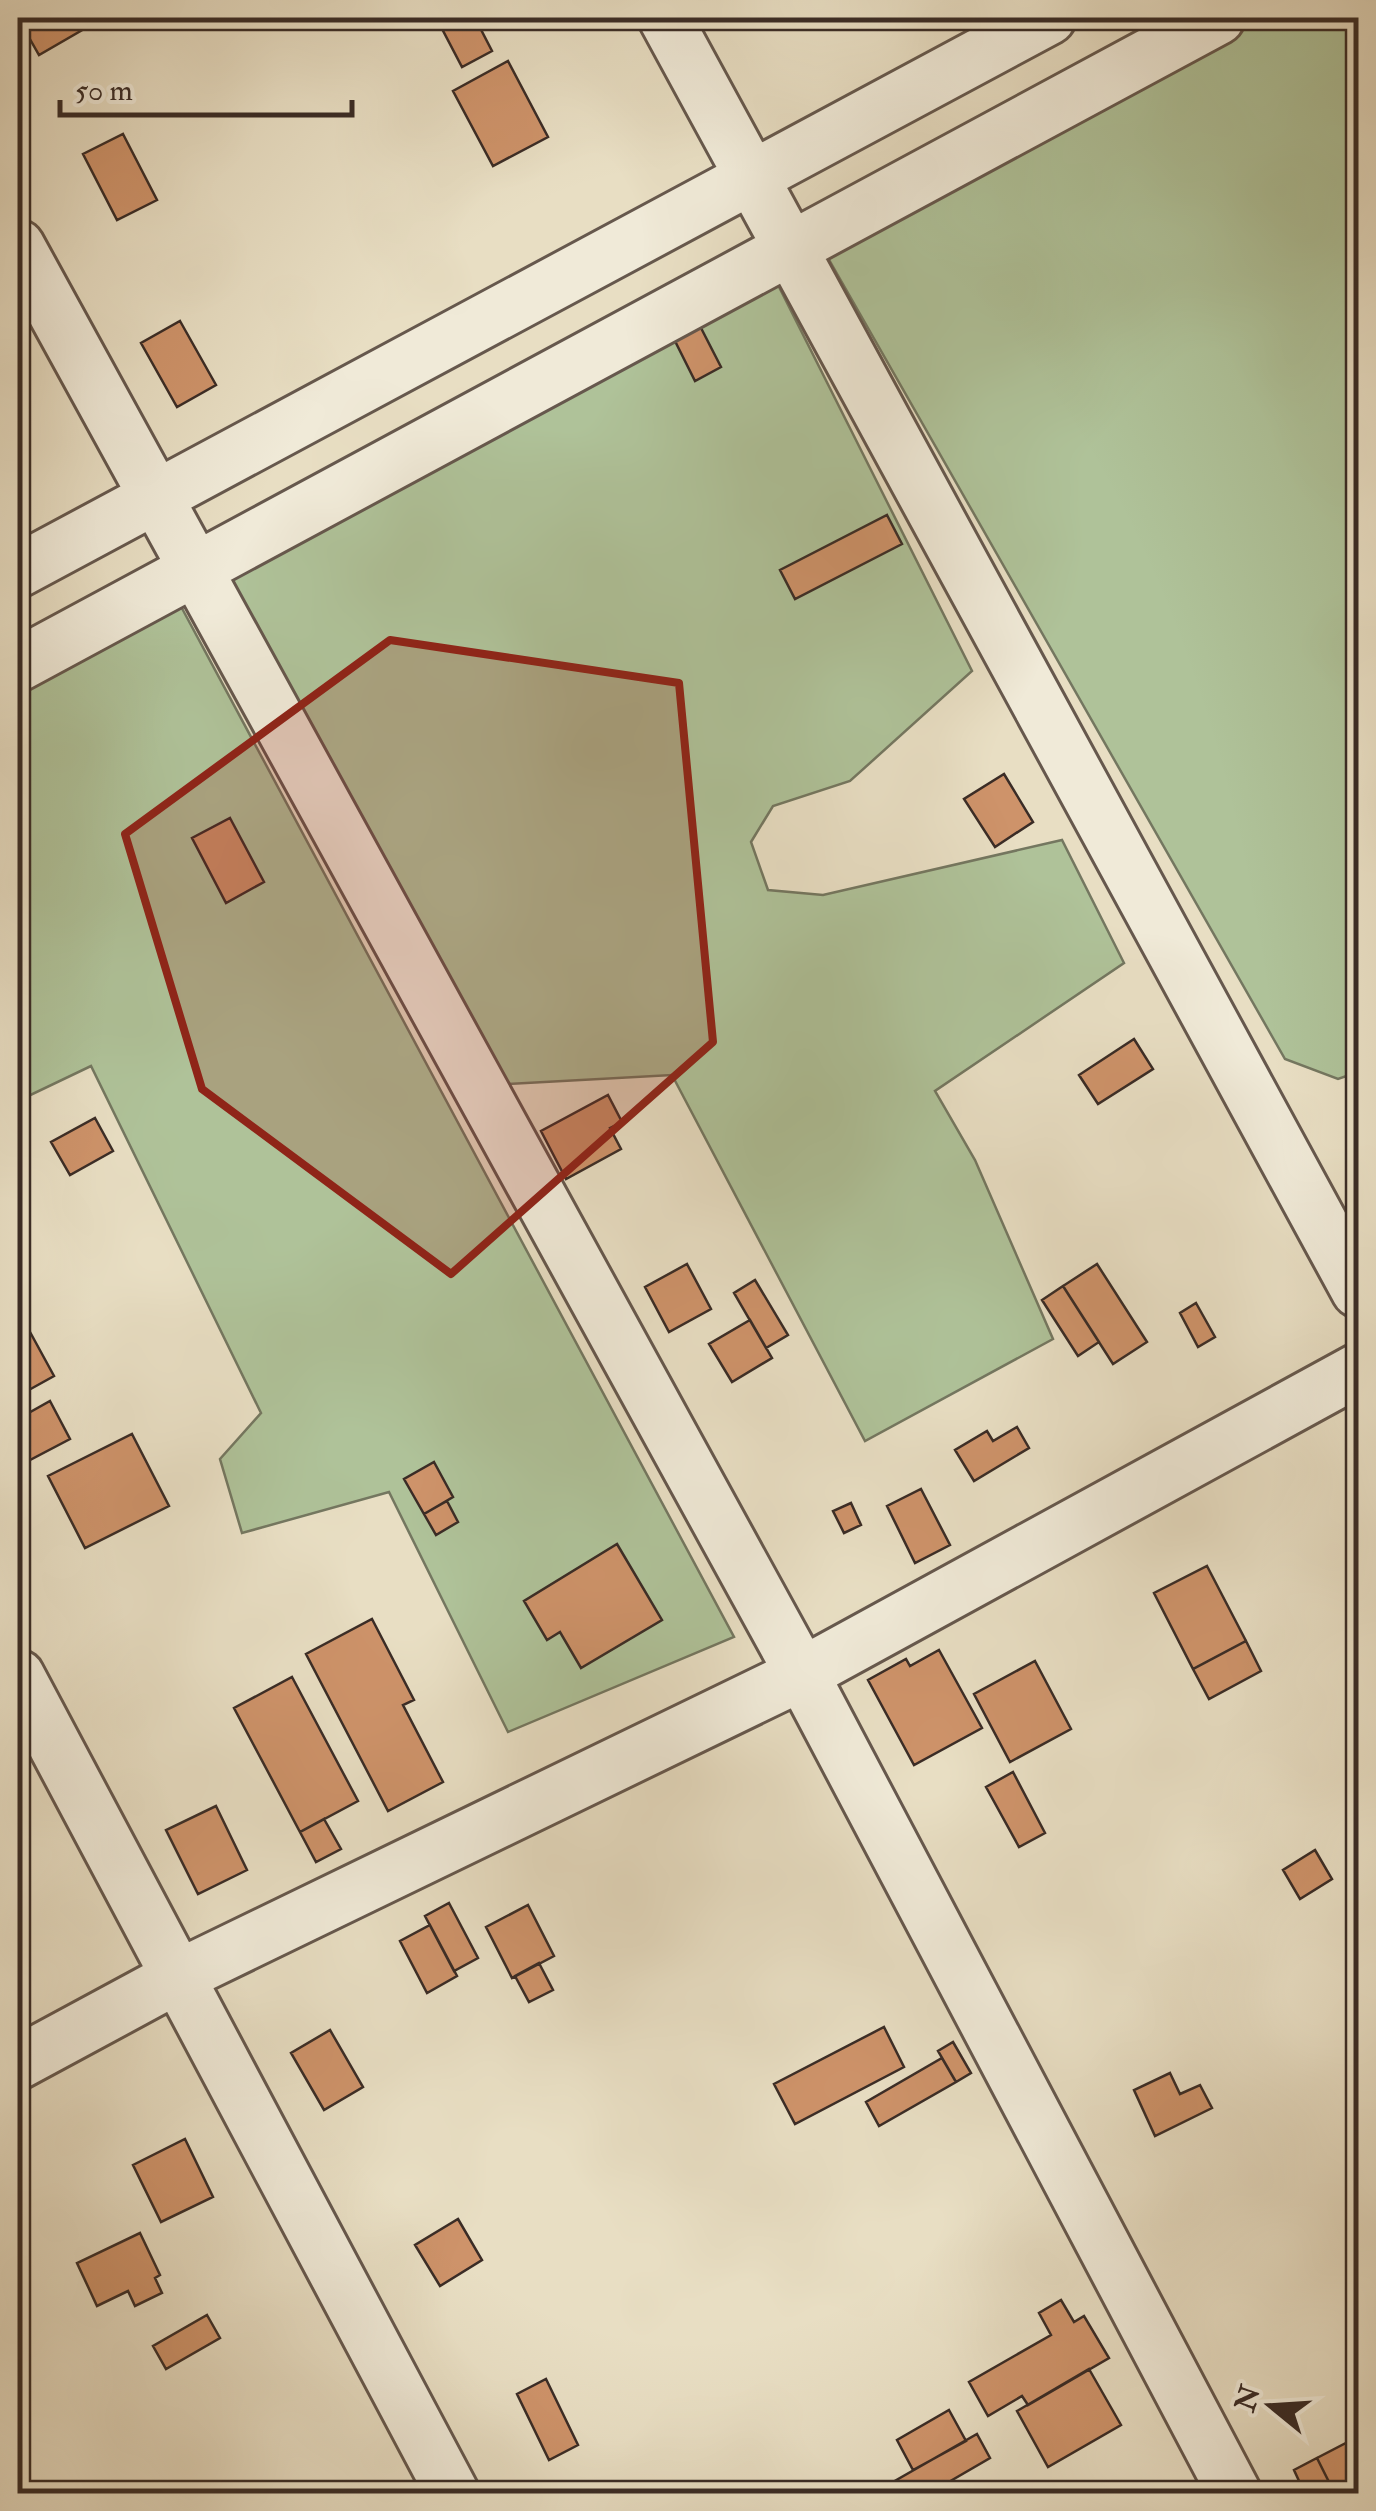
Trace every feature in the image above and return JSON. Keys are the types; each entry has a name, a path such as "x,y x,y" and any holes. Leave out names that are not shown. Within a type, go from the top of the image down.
{"street":[{"path":"665,18 1358,1291"},
{"path":"18,571 1049,18"},
{"path":"18,666 1218,18"},
{"path":"18,246 802,1674 1236,2494"},
{"path":"18,2063 179,1976 802,1674 1358,1370"},
{"path":"18,1676 454,2494"}],"highlighted area":[{"path":"390,640 679,683 713,1042 451,1274 202,1089 125,834"}],"green space":[{"path":"1260,18 1358,18 1358,1072 1338,1079 1285,1059 824,251"},
{"path":"769,267 972,671 850,781 773,806 751,842 768,890 823,895 1062,840 1124,963 935,1091 975,1160 1053,1339 865,1441 672,1075 507,1084 216,563"},
{"path":"170,586 734,1637 508,1732 389,1492 242,1533 220,1459 261,1413 91,1066 18,1101 18,668"}],"building":[{"path":"18,18 103,18 39,55"},
{"path":"449,18 475,18 492,51 462,67 439,23"},
{"path":"508,61 548,137 493,166 453,91"},
{"path":"123,134 157,200 117,220 83,154"},
{"path":"180,321 216,385 177,407 141,343"},
{"path":"700,326 721,367 695,381 674,339"},
{"path":"887,515 902,544 795,599 780,570"},
{"path":"1004,774 1033,822 995,847 964,799"},
{"path":"230,818 264,882 226,903 192,838"},
{"path":"1134,1039 1153,1069 1098,1104 1079,1075"},
{"path":"608,1095 622,1122 610,1128 621,1149 566,1179 541,1131"},
{"path":"95,1118 113,1151 70,1175 51,1142"},
{"path":"687,1264 711,1309 669,1332 645,1287"},
{"path":"1097,1264 1147,1342 1113,1364 1063,1286"},
{"path":"755,1280 788,1335 766,1348 734,1293"},
{"path":"1063,1286 1099,1342 1078,1356 1042,1300"},
{"path":"1196,1303 1215,1337 1198,1347 1180,1313"},
{"path":"750,1320 772,1358 732,1382 709,1344"},
{"path":"30,1332 54,1376 18,1396 18,1339"},
{"path":"50,1401 70,1439 28,1461 18,1441 18,1419"},
{"path":"1017,1427 1029,1448 974,1481 955,1450 987,1431 993,1441"},
{"path":"132,1434 169,1506 85,1548 48,1476"},
{"path":"434,1462 453,1497 424,1514 404,1479"},
{"path":"921,1489 950,1545 915,1563 887,1506"},
{"path":"447,1501 458,1522 436,1535 424,1514"},
{"path":"851,1503 861,1525 844,1533 833,1511"},
{"path":"617,1544 662,1620 581,1668 560,1632 547,1640 524,1601"},
{"path":"1207,1566 1246,1641 1193,1669 1154,1593"},
{"path":"372,1619 414,1700 403,1705 443,1782 388,1811 306,1654"},
{"path":"1246,1641 1261,1671 1209,1699 1193,1669"},
{"path":"939,1650 982,1728 914,1765 868,1680 906,1659 910,1666"},
{"path":"1035,1661 1071,1729 1010,1762 974,1694"},
{"path":"292,1677 358,1801 300,1832 234,1708"},
{"path":"1013,1772 1045,1833 1019,1847 986,1787"},
{"path":"216,1806 247,1870 198,1894 166,1830"},
{"path":"324,1819 341,1849 316,1862 300,1832"},
{"path":"1315,1850 1332,1879 1300,1899 1283,1870"},
{"path":"449,1903 478,1958 454,1971 425,1916"},
{"path":"528,1905 554,1956 512,1978 486,1927"},
{"path":"430,1925 457,1976 427,1993 400,1941"},
{"path":"539,1963 553,1990 529,2002 515,1976"},
{"path":"884,2027 904,2067 795,2124 774,2084"},
{"path":"330,2030 363,2087 324,2110 291,2053"},
{"path":"953,2042 971,2073 956,2082 938,2051"},
{"path":"942,2058 956,2082 879,2126 866,2102"},
{"path":"1170,2073 1180,2094 1200,2085 1212,2108 1155,2136 1134,2090"},
{"path":"185,2139 213,2197 161,2222 133,2165"},
{"path":"458,2219 482,2260 440,2286 415,2245"},
{"path":"140,2233 160,2275 155,2278 162,2293 135,2306 128,2291 97,2306 77,2263"},
{"path":"1061,2300 1074,2322 1084,2316 1109,2358 1028,2405 1022,2396 988,2416 969,2382 1051,2335 1039,2313"},
{"path":"207,2315 220,2338 166,2369 153,2346"},
{"path":"1089,2369 1121,2425 1048,2467 1017,2411"},
{"path":"546,2379 578,2445 549,2460 517,2394"},
{"path":"949,2410 966,2441 913,2470 897,2440"},
{"path":"977,2434 990,2458 928,2494 872,2494"},
{"path":"1346,2443 1358,2468 1358,2494 1335,2494 1317,2458"},
{"path":"1317,2458 1335,2494 1305,2494 1294,2470"}]}
